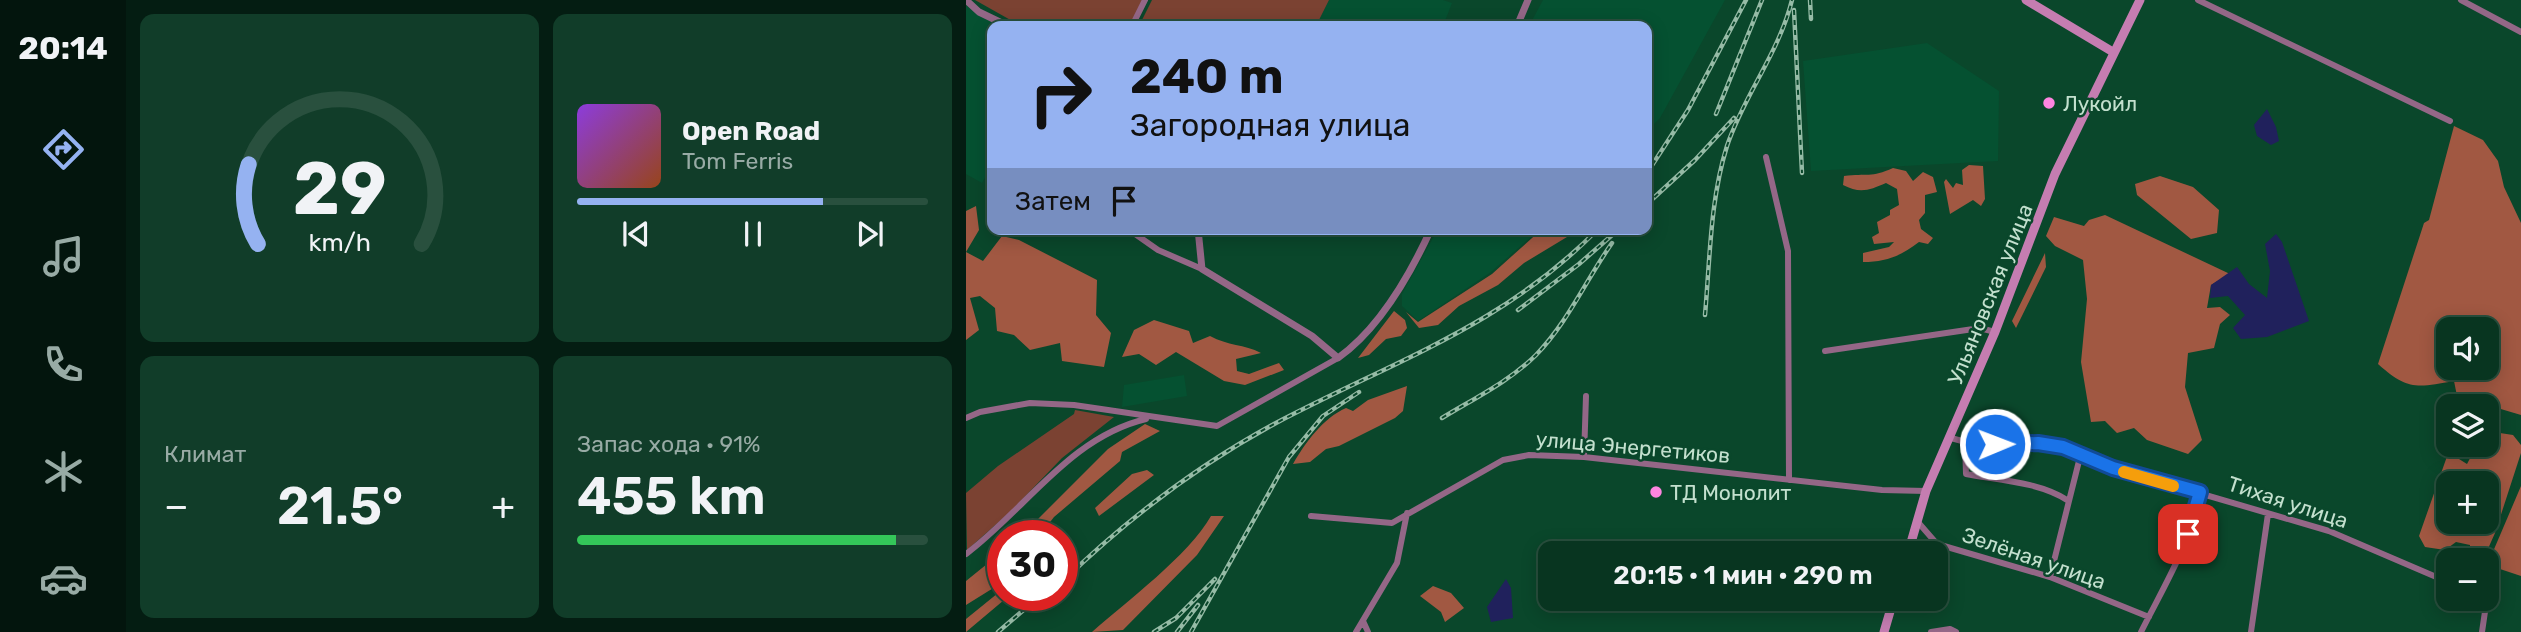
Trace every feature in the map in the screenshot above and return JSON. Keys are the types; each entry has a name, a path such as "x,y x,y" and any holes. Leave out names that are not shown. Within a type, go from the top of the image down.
{"main road":[{"path":"2026,0 2113,52"},
{"name":"Ульяновская улица","path":"1911,541 1926,491 1995,332 2056,174 2140,0"},
{"path":"1884,632 1890,611"}],"street":[{"path":"966,0 979,12 998,21"},
{"path":"1134,21 1145,0"},
{"path":"1519,21 1528,0"},
{"path":"2198,0 2450,121"},
{"path":"2461,0 2475,3 2521,32"},
{"path":"1766,158 1788,251 1789,480"},
{"path":"1137,235 1158,250 1202,269 1312,336 1338,358"},
{"path":"1199,235 1202,269"},
{"path":"966,418 980,412 1030,403 1074,405 1217,426 1338,358 1373,323 1406,276 1428,235"},
{"path":"1825,351 1980,328 1995,332"},
{"path":"1584,457 1586,396"},
{"path":"966,554 997,530 1055,471 1088,445 1120,425 1151,418"},
{"name":"Тихая улица","path":"1951,438 1965,443 2038,443 2063,447 2080,457 2329,531 2436,577"},
{"path":"1965,443 1966,474 2024,484 2056,493 2067,500"},
{"name":"улица Энергетиков","path":"1311,516 1392,523 1503,460 1528,455 1584,457 1882,490 1926,491"},
{"path":"2050,577 2067,500 2080,457"},
{"path":"2141,632 2171,577 2196,512 2200,492"},
{"path":"1356,632 1397,563 1407,513"},
{"path":"2251,632 2268,514"},
{"name":"Зелёная улица","path":"1917,521 1937,544 2050,577 2148,617"},
{"path":"2482,632 2485,611"},
{"path":"1363,621 1368,632"},
{"path":"1931,632 1950,629 1956,632"}],"shaded area":[{"path":"975,0 1143,0 1132,21 1012,21"},
{"path":"1152,0 1329,0 1318,21 1142,21"},
{"path":"1329,0 1443,0 1452,3 1445,21 1318,21"},
{"path":"1543,0 1725,0 1660,118 1652,126 1652,21 1532,21"},
{"path":"966,6 992,21 987,21 987,174 982,183 966,174"},
{"path":"1927,43 1999,91 1998,161 1811,171 1803,61"},
{"path":"2267,109 2276,127 2279,141 2271,145 2257,136 2254,125"},
{"path":"2454,126 2483,140 2498,161 2504,187 2521,223 2521,415 2499,408 2499,394 2457,394 2454,381 2413,385 2397,379 2378,364 2424,223 2429,220"},
{"path":"1969,165 1983,166 1985,199 1981,206 1973,200 1950,214 1944,182 1946,179 1953,188 1956,183 1963,185 1962,170"},
{"path":"1893,168 1906,171 1913,181 1923,172 1933,177 1937,192 1925,195 1925,213 1919,220 1921,229 1933,238 1928,244 1919,242 1893,257 1863,262 1863,253 1889,247 1894,242 1874,244 1872,237 1879,233 1877,222 1890,215 1890,210 1899,205 1897,189 1886,183 1870,189 1855,189 1843,185 1844,176 1874,174"},
{"path":"2160,176 2193,187 2219,210 2217,233 2191,239 2137,195 2135,184"},
{"path":"976,206 979,230 966,252 966,211"},
{"path":"2105,215 2230,274 2211,285 2207,308 2220,307 2230,315 2220,324 2214,348 2188,353 2185,387 2202,440 2188,454 2147,440 2134,428 2117,433 2105,421 2091,422 2081,362 2087,299 2083,260 2055,246 2046,236 2054,217 2084,226 2089,220"},
{"path":"2276,234 2282,242 2309,321 2267,337 2241,339 2233,328 2245,315 2228,296 2210,298 2211,285 2237,267 2249,284 2267,298 2270,271 2265,244"},
{"path":"1435,235 1533,235 1491,272 1418,321 1402,306 1402,294"},
{"path":"1535,235 1568,235 1524,263 1498,285 1459,306 1438,325 1419,328 1406,312 1418,322 1492,274"},
{"path":"1002,236 1019,240 1097,280 1096,315 1111,333 1104,367 1062,361 1060,343 1030,350 1014,335 997,331 995,308 980,296 970,298 979,330 966,340 966,252 983,261"},
{"path":"2045,253 2046,267 2016,328 2012,321"},
{"path":"1394,311 1405,320 1407,328 1401,336 1386,339 1369,355 1358,358"},
{"path":"1154,320 1189,331 1193,343 1210,336 1261,353 1236,359 1237,371 1249,374 1279,363 1284,370 1245,385 1224,381 1176,352 1156,365 1139,354 1122,357 1134,330"},
{"path":"1184,375 1187,396 1122,407 1124,385"},
{"path":"1407,386 1403,411 1395,418 1339,446 1326,449 1310,462 1293,464 1315,432 1338,412 1346,408 1353,411 1368,400"},
{"path":"1075,410 1114,417 1062,458 1001,520 987,520 987,532 967,550 966,493 998,466 1074,414"},
{"path":"1145,424 1160,431 1122,452 1120,461 1052,520 1037,520 1108,449"},
{"path":"2499,433 2513,435 2521,445 2521,453 2499,521 2499,471 2442,471 2447,457 2459,457 2467,464 2471,457 2499,457"},
{"path":"1147,470 1154,475 1099,516 1095,508 1132,474"},
{"path":"2521,486 2521,576 2499,569 2499,548 2495,548"},
{"path":"2436,488 2436,534 2495,534 2488,548 2470,548 2470,545 2456,542 2448,548 2425,547 2419,536"},
{"path":"1211,516 1224,516 1197,555 1123,630 1092,632 1188,547"},
{"path":"987,564 987,592 966,605 966,581"},
{"path":"1506,579 1511,588 1513,618 1491,622 1487,607"},
{"path":"1433,586 1451,593 1464,608 1445,622 1441,612 1420,596"},
{"path":"987,602 987,611 991,611 966,632 966,619"}],"railway":[{"path":"1652,165 1688,110 1746,0"},
{"path":"1716,114 1762,0"},
{"path":"1705,315 1714,208 1721,166 1734,127 1779,38 1792,0"},
{"path":"1810,0 1811,19"},
{"path":"1794,10 1802,173"},
{"path":"1652,199 1695,160 1734,118"},
{"path":"1078,567 1111,537 1191,475 1276,423 1445,340 1485,317 1524,292 1591,235"},
{"path":"1518,310 1612,235"},
{"path":"1442,418 1503,381 1536,355 1567,315 1612,243"},
{"path":"1191,632 1289,457 1323,416 1359,392"},
{"path":"1154,632 1176,618 1215,579"},
{"path":"1177,632 1198,605"},
{"path":"998,632 1022,611"}],"slow traffic":[{"path":"2124,472 2173,486"}],"place":[{"name":"Лукойл","path":"2049,103"},
{"name":"ТД Монолит","path":"1656,492"}],"route":[{"path":"1995,444 2038,443 2063,447 2080,457 2113,468 2200,492 2188,534"}]}
